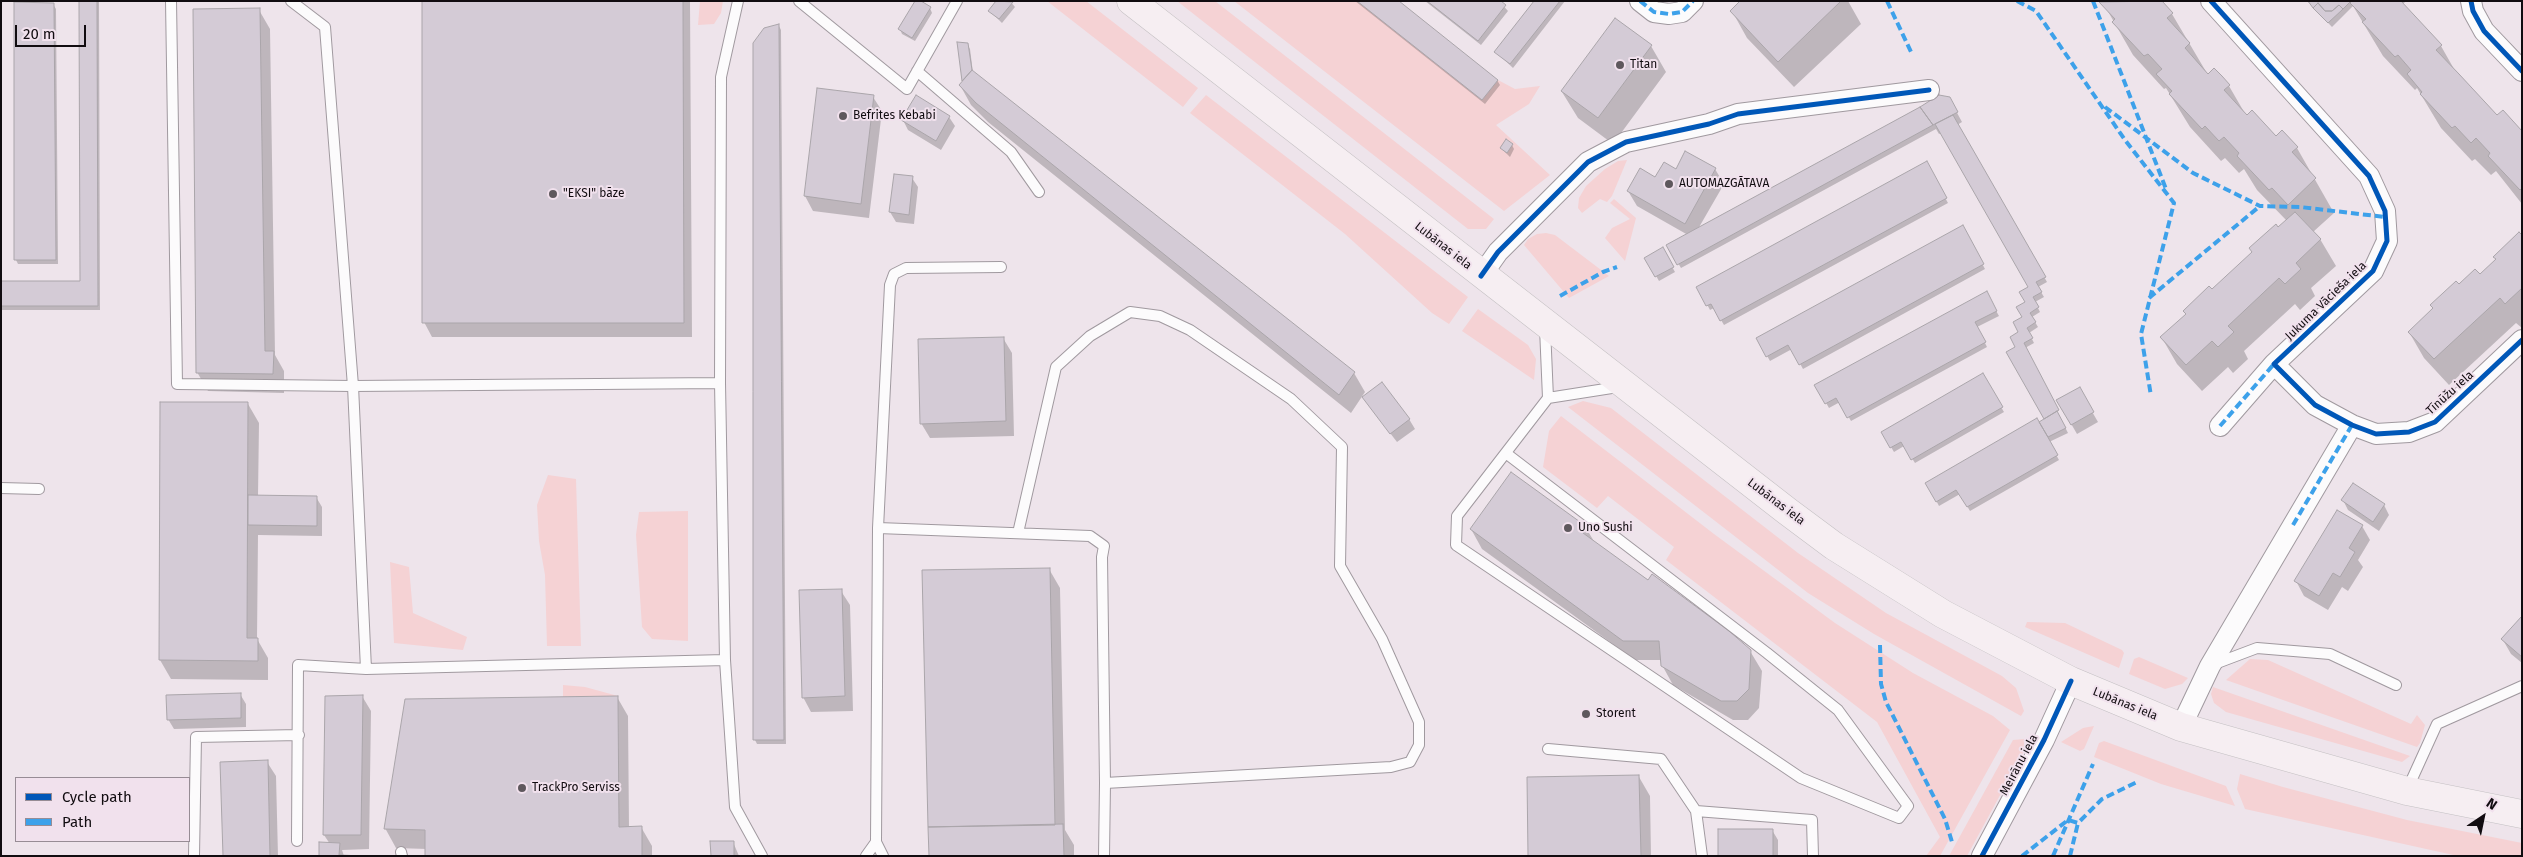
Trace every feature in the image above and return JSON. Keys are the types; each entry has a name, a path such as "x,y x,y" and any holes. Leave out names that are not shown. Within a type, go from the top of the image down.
{"main road":[{"name":"Lubānas iela","path":"1131,1 1481,276 1834,546 1943,614 2070,681 2181,727 2406,791 2522,814"}],"street":[{"path":"1640,1 1654,12 1669,14 1682,12 1693,1"},
{"name":"Jukuma Vācieša iela","path":"2211,1 2369,176 2384,211 2387,241 2373,271 2274,364 2220,426"},
{"path":"2471,1 2472,11 2484,31 2522,71"},
{"path":"1481,276 1498,252 1588,162 1626,142 1709,124 1738,114 1929,90"},
{"name":"Tīnūžu iela","path":"2352,425 2376,434 2409,432 2435,422 2522,340"},
{"path":"2181,727 2210,666 2352,425 2315,405 2274,364"},
{"name":"Meirānu iela","path":"1982,856 2044,740 2070,681"}],"lane":[{"path":"171,1 177,384 353,386 720,383"},
{"path":"291,1 325,27 353,386 366,669"},
{"path":"738,1 721,78 720,383 725,660 735,808 762,856"},
{"path":"799,1 907,89 957,1"},
{"path":"917,71 1011,152 1039,192"},
{"path":"883,856 876,842 878,528 890,285 894,274 906,268 1001,267"},
{"path":"1018,532 1056,367 1090,336 1130,312 1160,316 1190,330 1291,398 1342,447 1340,566 1382,639 1418,722 1419,745 1410,762 1391,767 1105,783"},
{"path":"1507,454 1838,710 1908,806 1899,818 1801,778 1456,545 1457,516 1507,454 1548,398 1545,325"},
{"path":"1548,398 1624,386"},
{"path":"1,488 39,489"},
{"path":"878,528 1090,536 1104,546 1102,557 1104,856"},
{"path":"2210,666 2257,648 2330,654 2396,685"},
{"path":"297,841 298,666 366,669 725,660"},
{"path":"2406,791 2437,724 2522,686"},
{"path":"194,856 196,737 299,735"},
{"path":"1548,749 1661,759 1696,811 1702,856"},
{"path":"1696,811 1812,820 1813,856"},
{"path":"866,856 876,842"}],"shaded area":[{"path":"700,1 723,1 721,13 714,24 698,25"},
{"path":"1047,1 1086,1 1198,88 1183,107"},
{"path":"1177,1 1215,1 1494,219 1486,229 1468,229"},
{"path":"1234,1 1357,1 1482,100 1498,80 1515,89 1540,86 1529,104 1496,125 1550,175 1504,211"},
{"path":"1206,95 1468,297 1449,324 1432,313 1345,234 1190,113"},
{"path":"1627,160 1612,196 1607,202 1600,199 1582,213 1578,208 1579,198 1586,186 1605,169 1618,161"},
{"path":"1614,199 1636,218 1625,261 1605,238 1612,228 1630,219 1610,203"},
{"path":"1537,234 1555,235 1609,276 1569,298 1524,245 1528,239"},
{"path":"1478,309 1528,345 1536,359 1534,380 1462,331"},
{"path":"1583,401 1611,408 1798,553 1886,613 2002,676 2016,688 2024,711 2021,716 1874,634 1808,593 1568,407"},
{"path":"1561,416 1714,534 1835,623 1913,673 1993,716 2010,730 1940,856 1926,856 1940,837 1877,722 1666,560 1674,547 1608,496 1597,508 1543,467 1549,431"},
{"path":"548,475 576,479 581,646 547,646 545,575 539,541 537,505"},
{"path":"688,511 688,641 652,639 642,627 636,535 639,512"},
{"path":"390,562 409,567 413,613 467,637 463,650 394,643"},
{"path":"2027,622 2065,623 2122,650 2124,653 2119,668 2025,627"},
{"path":"2139,657 2188,678 2182,684 2165,689 2129,674 2134,659"},
{"path":"2250,659 2268,660 2411,724 2417,715 2425,725 2420,743 2417,747 2226,680"},
{"path":"563,685 585,687 618,696 563,697"},
{"path":"2213,687 2410,756 2402,762 2226,712 2214,703 2211,694"},
{"path":"2094,726 2084,749 2080,751 2061,742 2083,728"},
{"path":"2024,739 2024,751 1967,856 1949,856 2013,740"},
{"path":"2104,741 2226,786 2235,806 2161,784 2094,757 2099,743"},
{"path":"2240,774 2407,820 2522,843 2522,856 2458,856 2245,809 2237,789"}],"building":[{"path":"79,1 97,1 98,306 1,306 1,281 80,281"},
{"name":"\"EKSI\" bāze","path":"422,1 683,1 684,323 422,323"},
{"path":"915,1 921,1 931,7 912,38 898,29"},
{"path":"996,1 1013,2 999,19 988,11"},
{"path":"1357,1 1399,1 1498,80 1482,100"},
{"path":"1427,1 1501,1 1506,5 1478,41"},
{"path":"1534,1 1560,1 1510,64 1494,52"},
{"path":"1740,1 1841,1 1778,62 1730,11"},
{"path":"2162,1 2173,13 2167,18 2190,43 2185,48 2208,74 2214,68 2230,85 2224,90 2247,115 2252,110 2276,136 2282,130 2298,147 2292,152 2316,178 2288,205 2272,188 2269,190 2237,156 2239,153 2224,137 2219,141 2205,126 2202,129 2169,94 2172,91 2156,74 2162,69 2148,54 2144,56 2112,22 2115,19 2099,2"},
{"path":"2308,1 2351,1 2343,9 2339,5 2332,11 2325,11 2318,3 2313,8"},
{"path":"2352,1 2401,1 2442,45 2436,50 2497,115 2503,110 2522,131 2522,188 2520,190 2488,156 2490,153 2476,138 2471,143 2455,126 2452,128 2420,94 2422,92 2407,74 2411,70 2398,55 2395,57 2362,22 2366,19 2350,3"},
{"path":"14,2 54,3 56,260 14,260"},
{"path":"2318,3 2325,11 2332,11 2339,5 2343,9 2328,23 2313,8"},
{"path":"260,8 265,351 274,351 273,374 196,373 193,9"},
{"path":"1615,18 1652,45 1598,118 1561,91"},
{"path":"779,24 784,740 753,740 753,43 764,28"},
{"path":"957,42 968,43 972,70 962,81"},
{"path":"972,70 1355,372 1339,395 976,103 959,85"},
{"path":"817,88 874,95 861,204 804,196"},
{"path":"916,95 950,116 936,141 901,120"},
{"path":"1939,95 1950,97 1958,112 1933,125 1920,107"},
{"path":"1920,107 1933,125 1677,265 1666,245"},
{"path":"1953,115 2046,277 2036,282 2042,292 2033,297 2039,307 2030,313 2036,322 2027,328 2033,338 2024,343 2059,410 2044,419 2006,352 2015,347 2010,337 2018,332 2013,322 2022,317 2016,307 2025,302 2019,292 2028,287 1935,124"},
{"path":"1506,139 1513,144 1507,153 1500,148"},
{"name":"AUTOMAZGĀTAVA","path":"1685,151 1716,168 1685,224 1627,191 1640,168 1655,177 1664,162 1676,169"},
{"path":"1927,161 1947,198 1720,321 1711,304 1706,306 1696,287"},
{"path":"894,174 913,176 909,215 889,212"},
{"path":"2295,212 2321,239 2296,263 2301,269 2285,284 2279,278 2228,326 2234,332 2218,347 2212,341 2186,365 2160,337 2186,314 2183,311 2209,286 2212,289 2252,252 2249,248 2276,224 2278,227"},
{"path":"1963,225 1984,264 1799,365 1788,345 1766,357 1756,338"},
{"path":"2519,232 2522,235 2522,288 2505,304 2500,298 2434,359 2408,332 2433,308 2430,305 2456,281 2459,284 2475,269 2480,274 2496,259 2493,257"},
{"path":"1663,247 1674,267 1655,277 1644,258"},
{"path":"1987,291 1997,311 1975,322 1986,342 1847,418 1836,398 1825,404 1814,385"},
{"path":"1004,337 1006,421 920,424 918,339"},
{"path":"1983,373 2003,407 1911,460 1901,442 1890,448 1881,432"},
{"path":"1382,382 1410,419 1390,434 1362,397"},
{"path":"2080,387 2094,412 2071,425 2056,400"},
{"path":"160,402 248,402 247,638 258,638 258,661 159,660"},
{"path":"2057,411 2066,428 2048,437 2039,422"},
{"path":"2037,418 2058,455 1967,507 1956,490 1936,502 1925,483"},
{"path":"1511,472 1587,527 1583,533 1648,580 1652,574 1729,631 1751,650 1749,689 1737,701 1721,701 1661,666 1659,641 1623,641 1470,529"},
{"path":"2353,483 2385,504 2373,522 2341,500"},
{"path":"248,495 317,496 317,526 248,525"},
{"path":"2337,510 2363,525 2349,548 2355,552 2340,577 2333,573 2319,596 2294,581"},
{"path":"1050,568 1055,825 928,827 922,570"},
{"path":"842,589 845,696 802,698 799,590"},
{"path":"2522,616 2522,657 2501,639"},
{"path":"241,693 241,718 167,720 166,695"},
{"path":"363,695 361,835 323,835 325,696"},
{"path":"618,696 619,827 642,826 642,856 425,856 425,830 384,829 405,699"},
{"path":"268,760 270,856 223,856 220,762"},
{"path":"1639,775 1641,856 1528,856 1527,777"},
{"path":"1063,824 1064,856 929,856 928,827"},
{"path":"1718,829 1773,829 1773,856 1718,856"},
{"path":"710,841 734,841 734,856 711,856"},
{"path":"319,842 340,843 339,855 363,856 319,856"}],"marked path":[{"path":"1640,1 1654,12 1669,14 1682,12 1693,1"},
{"path":"1887,1 1912,54"},
{"path":"2017,1 2036,11 2125,140 2174,203 2141,334 2151,396"},
{"path":"2093,1 2166,189"},
{"path":"2105,107 2193,173 2260,206 2300,207 2385,217"},
{"path":"2149,298 2260,206"},
{"path":"1560,296 1603,272 1617,267"},
{"path":"2220,426 2274,364"},
{"path":"2293,525 2352,425"},
{"path":"1880,645 1881,684 1886,702 1945,819 1952,842"},
{"path":"2053,856 2093,764"},
{"path":"2022,856 2068,820 2078,823 2102,799 2139,781"},
{"path":"2070,856 2078,823"}],"cycle path":[{"path":"2211,1 2369,176 2385,211 2387,241 2373,271 2274,364 2315,405 2352,425 2376,434 2409,432 2435,422 2522,340"},
{"path":"2471,1 2473,11 2484,31 2522,71"},
{"path":"1481,276 1498,252 1588,162 1626,142 1709,124 1738,114 1929,90"},
{"path":"1982,856 2044,740 2071,681"}],"place":[{"name":"Titan","path":"1620,65"},
{"name":"Befrites Kebabi","path":"843,116"},
{"name":"AUTOMAZGĀTAVA","path":"1669,184"},
{"name":"\"EKSI\" bāze","path":"553,194"},
{"name":"Uno Sushi","path":"1568,528"},
{"name":"Storent","path":"1586,714"},
{"name":"TrackPro Serviss","path":"522,788"}]}
